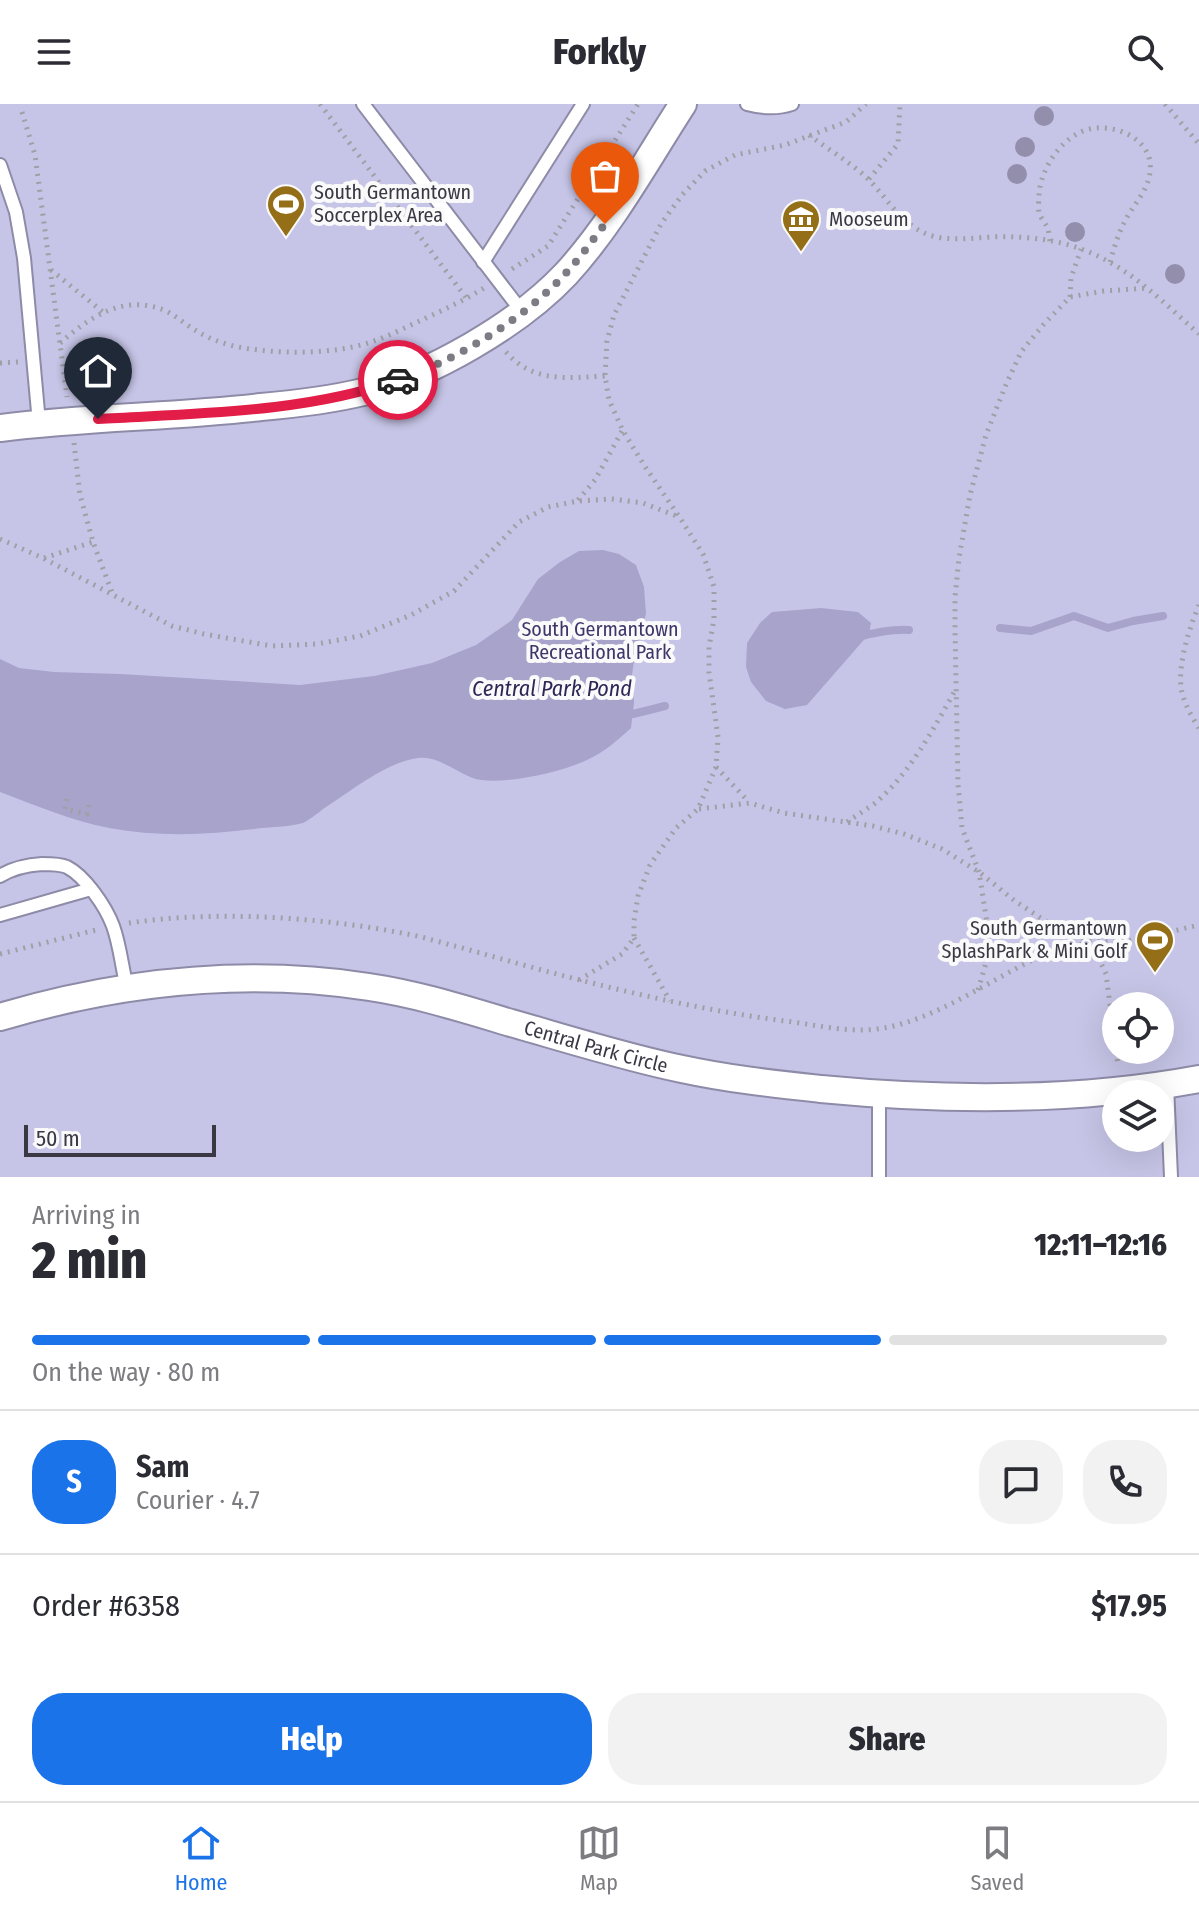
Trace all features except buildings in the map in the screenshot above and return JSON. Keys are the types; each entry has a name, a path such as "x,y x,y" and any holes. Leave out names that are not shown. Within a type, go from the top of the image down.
{"street":[{"path":"0,428 300,403 364,392 411,376 464,351 523,313 565,274 605,224 683,104"},
{"name":"Central Park Circle","path":"0,1017 47,1003 127,988 212,979 295,979 370,987 454,1006 684,1070 768,1083 879,1094 969,1098 1102,1091"},
{"name":"Central Park Circle","path":"1174,1084 1199,1079"}],"lane":[{"path":"363,104 523,313"},
{"path":"483,262 583,104"},
{"path":"747,104 762,108 792,104"},
{"path":"0,165 16,212 24,258 39,423"},
{"path":"0,876 28,865 49,864 65,866 83,878 113,925 127,988"},
{"path":"0,915 91,889"},
{"path":"879,1094 879,1177"},
{"path":"1170,1152 1171,1177"}],"path":[{"path":"320,104 467,299"},
{"path":"60,343 82,324 103,312 123,305 144,305 166,311 196,331 222,343 257,350 286,352 366,344 467,299 548,246 638,104"},
{"path":"671,1002 634,938 634,921 638,896 650,865 676,828 698,809 716,767 718,737 709,672 714,587 703,554 623,431 609,400 605,376 607,341 614,315 661,224 705,171 735,155 785,145 846,122 866,104"},
{"path":"869,179 898,144 900,104"},
{"path":"1165,104 1199,144"},
{"path":"22,112 35,155 80,495 93,542 114,596"},
{"path":"1050,241 1039,212 1039,190 1047,167 1058,150 1077,134 1096,128 1121,131 1140,142 1150,155 1151,171 1147,187 1124,223 1110,262"},
{"path":"809,135 869,179 880,189 892,210 914,227 935,237 1012,237 1050,241 1081,249 1110,262 1148,288 1199,334"},
{"path":"1070,297 1071,278 1081,249"},
{"path":"50,269 103,312"},
{"path":"978,990 986,963 988,929 979,872 962,828 956,688 955,597 970,495 986,435 1021,352 1070,297 1148,288"},
{"path":"491,333 516,364 535,374 565,378 605,376"},
{"path":"578,501 595,480 623,431"},
{"path":"0,539 43,558 172,626 272,646 317,644 360,636 411,615 454,591 519,522 548,507 611,499 643,503 680,518"},
{"path":"43,558 93,542"},
{"path":"1199,605 1184,654 1181,686 1191,716 1199,728"},
{"path":"846,823 875,802 907,769 956,688"},
{"path":"716,767 750,803"},
{"path":"67,799 65,809 87,814 89,805"},
{"path":"698,809 750,803 784,813 873,826 942,849 979,872 1099,959 1106,974 1120,1080"},
{"path":"0,954 113,925 152,919 276,918 347,923 410,934 671,1002 857,1030 885,1028 916,1019 1044,954 1077,942 1126,941 1199,925"},
{"path":"579,980 622,954 634,938"}],"green space":[{"name":"South Germantown Recreational Park","path":"0,104 1199,104 1199,1177 0,1177"}],"water":[{"name":"Central Park Pond","path":"603,550 619,554 636,565 644,587 646,614 632,675 634,703 631,728 605,750 576,764 535,776 493,781 473,778 435,760 418,758 381,771 303,823 200,834 145,833 109,828 67,817 0,792 0,659 19,668 54,672 300,685 374,676 432,663 476,645 512,620 538,579 560,562 579,551"},
{"path":"821,608 858,612 871,623 869,634 807,705 785,709 766,701 751,682 746,667 747,643 760,623 772,612"}],"waterway":[{"path":"1000,628 1031,631 1074,616 1108,628 1163,616"},
{"path":"859,637 884,631 909,630"},
{"path":"633,714 665,706"}],"way so far":[{"path":"398,380 464,351 523,313 565,274 605,224"}],"place":[{"name":"South Germantown Soccerplex Area","path":"286,238"},
{"name":"Mooseum","path":"801,253"},
{"name":"South Germantown SplashPark & Mini Golf","path":"1155,974"}],"route":[{"path":"98,419 300,403 364,392 398,380"}]}
